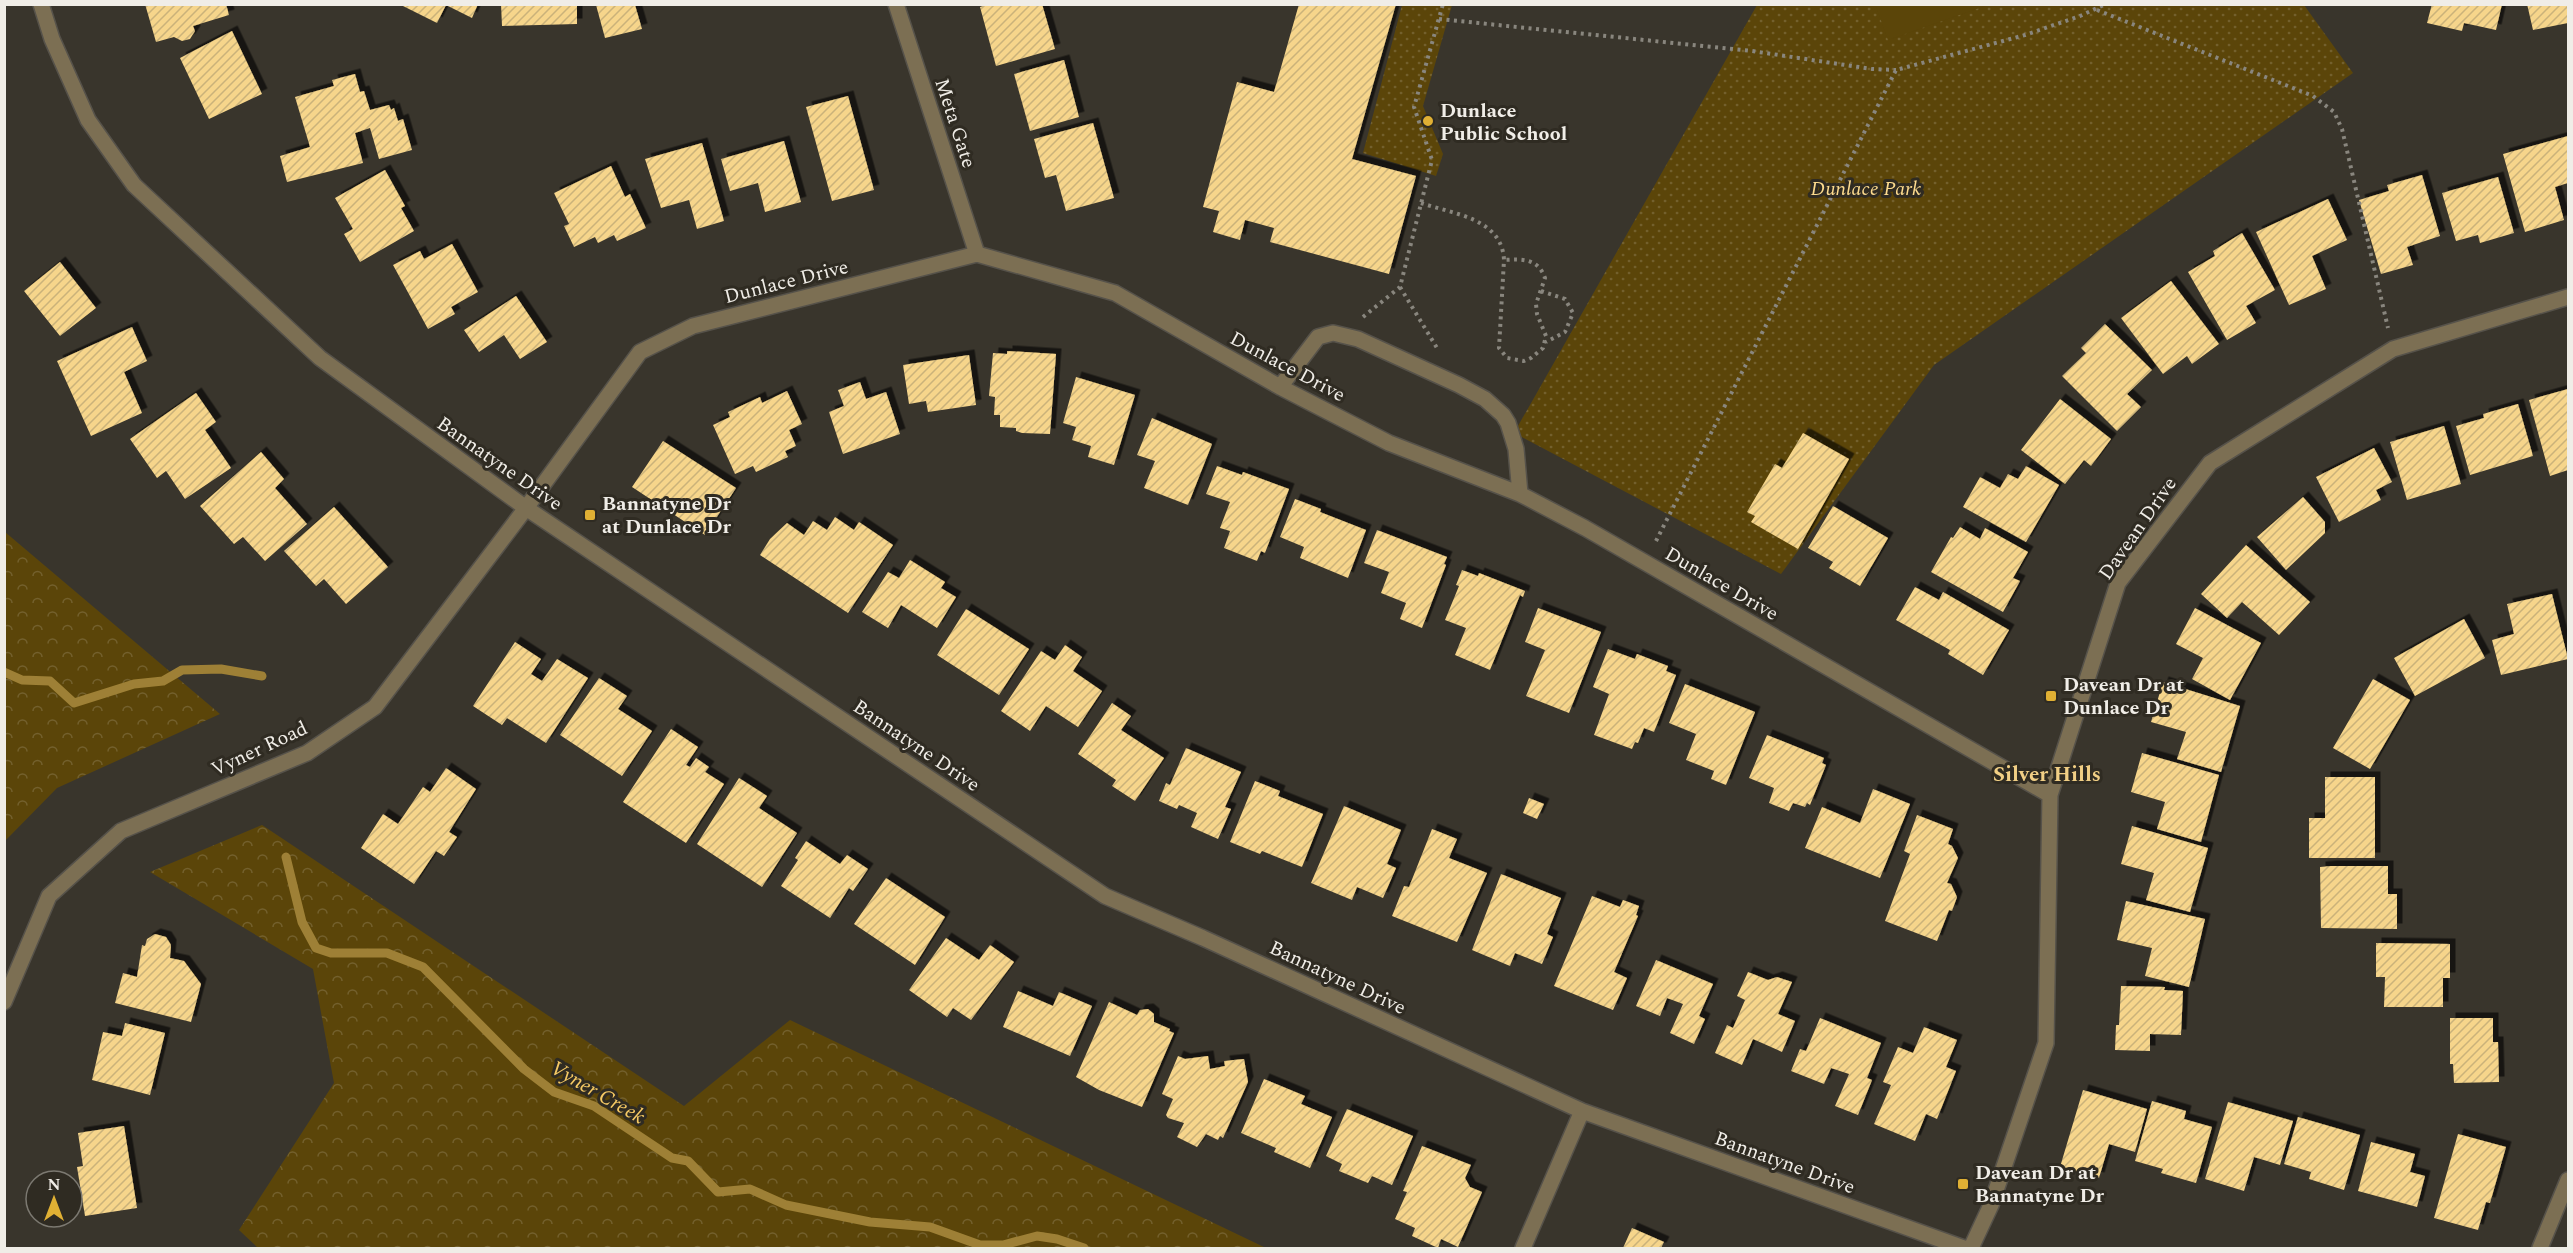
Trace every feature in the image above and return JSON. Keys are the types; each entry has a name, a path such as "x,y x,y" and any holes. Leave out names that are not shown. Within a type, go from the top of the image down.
{"street":[{"name":"Bannatyne Drive","path":"41,4 52,39 88,120 134,186 320,358 526,508 1105,896 1203,938 1582,1111 1964,1248"},
{"name":"Meta Gate","path":"896,4 977,254"},
{"name":"Dunlace Drive","path":"526,508 640,352 693,326 977,254 1115,293 1280,387 1389,443 1520,494 1586,528 2050,795"},
{"name":"Davean Drive","path":"1971,1248 1991,1205 2046,1043 2050,795 2118,583 2210,462 2393,349 2568,297"},
{"path":"1280,387 1316,338 1326,334 1341,334 1459,385 1495,407 1503,415 1513,436 1520,494"},
{"name":"Vyner Road","path":"4,1002 49,896 121,831 307,753 375,707 526,508"},
{"path":"1523,1248 1582,1111"},
{"path":"2540,1248 2568,1180"}],"path":[{"path":"1341,334 1400,287 1432,160 1414,107 1443,4"},
{"path":"1439,19 1752,51 1859,68 1896,70 2006,41 2106,4"},
{"path":"2097,9 2313,96 2334,112 2346,144 2393,349"},
{"path":"1644,563 1896,70"},
{"path":"1421,203 1485,225 1497,235 1504,260 1499,348 1507,358 1524,361 1538,354 1545,342 1545,331 1536,309 1545,278 1536,264 1523,259 1504,260"},
{"path":"1400,287 1437,349"},
{"path":"1541,291 1564,298 1573,313 1565,332 1545,342"}],"green space":[{"path":"1875,4 1988,4 1988,5 1888,40"},
{"path":"1402,5 1452,5 1423,106 1443,154 1436,176 1363,153"},
{"name":"Dunlace Park","path":"1757,5 2304,5 2353,73 1934,365 1781,574 1514,433"},
{"path":"5,532 220,714 57,788 5,841"},
{"path":"262,825 684,1106 790,1020 1266,1248 258,1248 239,1230 334,1083 313,969 150,872"}],"building":[{"path":"145,4 226,4 229,15 193,26 195,31 190,39 182,41 174,37 156,42"},
{"path":"399,4 478,4 472,18 446,5 437,23"},
{"path":"501,4 577,4 577,24 502,26"},
{"path":"989,4 1042,4 1055,49 996,66 980,7"},
{"path":"1299,4 1396,4 1352,159 1416,176 1389,274 1270,242 1274,228 1245,220 1240,240 1213,232 1219,211 1203,207 1237,82 1274,92"},
{"path":"2432,4 2502,4 2496,30 2464,23 2462,31 2427,23"},
{"path":"2527,4 2568,4 2568,23 2533,30"},
{"path":"596,5 635,5 642,29 605,38"},
{"path":"232,31 262,94 209,119 180,58"},
{"path":"1064,60 1079,117 1030,131 1014,74"},
{"path":"355,74 360,92 364,91 370,110 389,105 391,110 394,108 398,121 403,119 412,150 379,159 370,128 355,133 363,163 287,182 280,156 310,147 295,97 334,86 332,80"},
{"path":"848,96 874,190 832,201 806,107"},
{"path":"1093,123 1114,198 1066,211 1056,175 1045,178 1034,139"},
{"path":"2568,136 2568,183 2555,187 2564,220 2525,232 2503,154"},
{"path":"784,141 801,202 765,212 758,183 730,191 721,159"},
{"path":"702,143 724,221 697,229 689,200 661,208 645,159"},
{"path":"611,166 625,197 630,194 646,228 617,241 614,235 598,243 595,237 574,247 564,226 569,224 554,193"},
{"path":"385,170 405,206 401,208 414,231 360,262 344,234 353,229 335,198"},
{"path":"2422,175 2440,236 2407,247 2413,265 2381,274 2359,200 2389,191 2387,185"},
{"path":"2498,177 2514,233 2480,243 2478,235 2456,241 2442,193"},
{"path":"2328,199 2347,240 2312,256 2326,289 2289,305 2256,232"},
{"path":"2242,233 2275,290 2246,306 2256,323 2227,340 2188,272 2215,256 2213,251"},
{"path":"452,244 478,292 451,307 455,314 428,329 393,265 420,251 424,259"},
{"path":"60,262 96,308 60,336 24,291"},
{"path":"2171,281 2219,344 2192,364 2187,356 2163,374 2121,318"},
{"path":"516,296 547,342 520,359 504,335 479,352 464,330"},
{"path":"2105,324 2152,370 2127,394 2141,407 2117,431 2062,376 2086,353 2081,348"},
{"path":"132,327 147,361 124,372 142,413 91,436 57,361"},
{"path":"1007,351 1056,354 1050,434 1022,433 1016,431 1016,428 1000,427 1000,415 994,415 995,397 989,396 993,353 1007,354"},
{"path":"969,355 976,405 928,412 926,401 909,404 903,365"},
{"path":"1076,377 1135,395 1114,465 1088,457 1091,446 1072,440 1076,427 1063,423"},
{"path":"860,382 866,399 886,392 900,434 843,454 829,412 844,406 838,390"},
{"path":"2568,389 2568,470 2550,476 2529,400"},
{"path":"787,391 802,424 789,430 796,446 785,451 788,457 756,472 753,466 735,474 713,425 730,417 728,412 760,397 762,403"},
{"path":"196,393 216,422 205,430 231,468 185,499 166,471 157,478 130,439"},
{"path":"2060,399 2111,439 2091,466 2084,460 2065,484 2021,450"},
{"path":"2518,404 2533,456 2470,475 2456,426 2484,418 2483,414"},
{"path":"1152,418 1212,444 1188,505 1144,488 1155,461 1137,455"},
{"path":"2444,426 2461,484 2407,500 2390,442"},
{"path":"1803,433 1849,459 1798,549 1751,522 1755,516 1747,512 1775,464 1782,468"},
{"path":"663,441 736,488 705,535 632,487"},
{"path":"2374,448 2392,482 2376,490 2381,500 2339,522 2316,477"},
{"path":"261,452 284,479 275,488 307,524 265,561 243,537 234,544 200,506"},
{"path":"1217,466 1242,475 1243,472 1289,489 1265,553 1261,551 1257,561 1224,548 1230,531 1220,528 1230,502 1206,494"},
{"path":"2026,466 2059,485 2026,542 1963,507 1980,477 2000,488 2008,474 2018,479"},
{"path":"2303,497 2325,522 2325,533 2286,570 2257,537"},
{"path":"1295,499 1321,509 1320,512 1366,530 1348,578 1300,558 1304,547 1280,537"},
{"path":"1833,506 1888,538 1860,586 1829,568 1833,562 1808,548"},
{"path":"334,507 388,567 346,604 324,579 316,586 284,551"},
{"path":"835,517 854,530 859,522 893,545 848,613 760,555 770,539 787,523 804,535 813,521 827,530"},
{"path":"1960,527 1980,539 1985,528 2028,552 2013,578 2020,581 2003,612 1931,572 1951,537 1953,538"},
{"path":"1377,530 1447,557 1422,628 1400,619 1406,603 1381,593 1389,572 1364,563"},
{"path":"2246,545 2310,602 2279,635 2242,602 2227,618 2201,594"},
{"path":"910,560 945,582 941,588 956,597 937,628 901,605 888,628 862,612 888,572 899,578"},
{"path":"1462,570 1478,576 1479,573 1525,591 1523,597 1520,595 1490,670 1455,655 1466,628 1445,620 1459,586 1456,585"},
{"path":"1915,587 1939,600 1943,592 2009,630 1983,675 1948,654 1950,650 1896,620"},
{"path":"2552,594 2568,659 2501,675 2492,640 2514,634 2507,604"},
{"path":"1538,608 1601,632 1569,713 1526,696 1545,650 1525,642"},
{"path":"2195,608 2261,643 2230,700 2192,679 2203,658 2176,644"},
{"path":"966,609 1029,649 999,695 937,655"},
{"path":"2464,619 2485,658 2415,696 2394,658"},
{"path":"515,642 541,659 531,674 542,681 557,659 588,678 546,743 507,718 502,725 473,706"},
{"path":"1065,645 1082,657 1073,671 1102,691 1078,727 1046,706 1030,731 1001,711 1041,651 1055,660"},
{"path":"1608,649 1635,659 1637,654 1668,666 1666,671 1676,675 1654,732 1644,728 1638,743 1635,742 1632,749 1594,735 1609,694 1593,687"},
{"path":"599,678 627,696 618,709 652,731 622,776 560,735"},
{"path":"2373,679 2410,700 2370,769 2333,748"},
{"path":"2163,682 2240,706 2221,772 2177,759 2186,732 2151,722"},
{"path":"1685,684 1755,712 1726,785 1711,779 1714,771 1686,760 1696,734 1669,723"},
{"path":"1112,703 1131,716 1121,730 1164,758 1135,801 1112,786 1116,780 1078,754"},
{"path":"671,729 698,747 686,765 690,767 696,758 709,767 705,772 724,784 686,843 623,802"},
{"path":"1767,735 1824,758 1822,763 1826,765 1810,805 1807,803 1805,807 1793,803 1789,811 1769,803 1774,788 1749,778"},
{"path":"1186,748 1241,772 1225,807 1231,809 1218,839 1191,827 1197,813 1179,805 1177,809 1159,801 1166,783 1170,785"},
{"path":"2142,753 2219,775 2201,842 2157,829 2165,802 2131,792"},
{"path":"446,768 476,789 449,832 457,837 444,856 436,851 414,884 361,848 383,814 398,824 423,787 430,792"},
{"path":"2325,777 2375,777 2375,858 2309,858 2309,818 2325,818"},
{"path":"739,778 767,796 759,808 797,833 762,887 697,844"},
{"path":"1255,781 1280,791 1278,796 1323,814 1302,867 1262,851 1260,854 1230,842"},
{"path":"1873,789 1910,804 1880,878 1805,848 1822,807 1860,823"},
{"path":"1529,798 1544,804 1537,819 1523,813"},
{"path":"1344,806 1401,830 1387,864 1396,868 1383,898 1357,887 1352,900 1311,883"},
{"path":"1917,815 1953,829 1948,844 1952,846 1958,858 1947,883 1951,884 1957,897 1952,911 1949,910 1937,941 1885,921 1910,854 1904,851"},
{"path":"2132,826 2208,848 2190,912 2146,900 2154,873 2121,864"},
{"path":"1432,829 1457,839 1449,858 1487,873 1457,942 1392,916 1404,886 1409,887"},
{"path":"806,841 840,864 847,855 868,869 853,891 849,888 830,918 781,886 798,860 795,858"},
{"path":"2388,866 2388,894 2397,894 2397,929 2321,928 2320,867"},
{"path":"1501,874 1561,898 1547,934 1553,937 1542,964 1515,953 1510,966 1472,950"},
{"path":"886,878 945,917 915,965 854,924"},
{"path":"1592,896 1620,907 1623,900 1639,906 1636,915 1638,916 1614,972 1627,978 1613,1010 1554,986"},
{"path":"2126,901 2205,919 2189,987 2145,976 2152,948 2117,940"},
{"path":"155,934 166,937 171,945 170,958 184,961 201,984 191,1022 115,1003 123,973 137,977 142,945 145,946 147,939"},
{"path":"946,938 979,960 990,945 1014,962 971,1020 953,1008 947,1017 909,990"},
{"path":"2376,943 2450,944 2450,978 2443,978 2443,1007 2384,1007 2385,977 2376,977"},
{"path":"1656,960 1713,984 1699,1016 1705,1019 1694,1044 1670,1033 1683,1004 1667,998 1660,1016 1636,1006"},
{"path":"1748,972 1768,980 1777,977 1792,982 1778,1014 1795,1021 1782,1052 1753,1039 1742,1065 1715,1053 1727,1025 1733,1028 1745,1000 1737,996"},
{"path":"2121,986 2165,987 2164,990 2183,991 2181,1035 2150,1034 2150,1051 2115,1050"},
{"path":"1018,991 1053,1006 1059,992 1092,1006 1070,1056 1003,1027"},
{"path":"1109,1002 1137,1015 1140,1010 1148,1009 1154,1014 1154,1022 1174,1033 1142,1107 1099,1090 1076,1077"},
{"path":"1820,1018 1881,1043 1867,1078 1872,1080 1858,1115 1835,1106 1849,1074 1831,1068 1824,1084 1791,1071 1800,1049 1806,1051"},
{"path":"2450,1018 2493,1018 2493,1042 2498,1042 2499,1082 2454,1083 2453,1064 2450,1064"},
{"path":"125,1023 165,1033 150,1095 92,1080 103,1032 122,1036"},
{"path":"1924,1027 1957,1040 1946,1067 1956,1071 1937,1119 1926,1114 1915,1141 1874,1124 1891,1085 1883,1082 1898,1047 1913,1053"},
{"path":"1178,1056 1185,1059 1208,1056 1210,1069 1225,1066 1224,1061 1244,1059 1248,1082 1223,1138 1220,1136 1218,1140 1206,1134 1197,1147 1177,1137 1184,1123 1168,1118 1166,1115 1173,1099 1162,1094"},
{"path":"1264,1079 1305,1096 1301,1104 1332,1117 1310,1168 1274,1152 1276,1148 1241,1133"},
{"path":"2083,1090 2147,1109 2135,1152 2109,1144 2099,1178 2060,1167"},
{"path":"2152,1101 2186,1111 2184,1119 2212,1127 2196,1183 2161,1173 2163,1169 2135,1161"},
{"path":"2228,1102 2293,1121 2280,1165 2254,1157 2244,1191 2205,1179"},
{"path":"1347,1109 1413,1136 1392,1185 1372,1176 1368,1183 1339,1171 1342,1164 1326,1156"},
{"path":"2298,1117 2360,1135 2344,1190 2309,1179 2311,1172 2284,1164"},
{"path":"124,1126 137,1208 85,1216 84,1169 77,1169 77,1167 83,1166 78,1133"},
{"path":"2458,1134 2506,1147 2490,1203 2486,1202 2478,1230 2434,1218"},
{"path":"2371,1142 2415,1154 2410,1172 2425,1176 2417,1207 2358,1191"},
{"path":"1422,1146 1471,1165 1465,1178 1470,1187 1482,1192 1458,1247 1441,1239 1438,1248 1412,1236 1415,1228 1395,1219 1407,1192 1403,1191"},
{"path":"1632,1228 1664,1242 1661,1248 1623,1248"}],"waterway":[{"name":"Vyner Creek","path":"4,672 22,680 50,681 74,703 134,684 163,681 182,670 221,669 262,676"},
{"name":"Vyner Creek","path":"286,857 302,922 316,948 331,953 387,953 423,967 524,1069 554,1092 594,1106 672,1158 688,1161 718,1192 750,1189 786,1205 870,1222 930,1227 980,1245 1003,1245 1037,1236 1057,1239 1084,1248"}],"place":[{"name":"Dunlace Public School","path":"1428,121"},
{"name":"Bannatyne Dr at Dunlace Dr","path":"590,515"},
{"name":"Davean Dr at Dunlace Dr","path":"2051,696"},
{"name":"Davean Dr at Bannatyne Dr","path":"1963,1184"}],"district":[{"name":"Silver Hills","path":"2047,774"}]}
